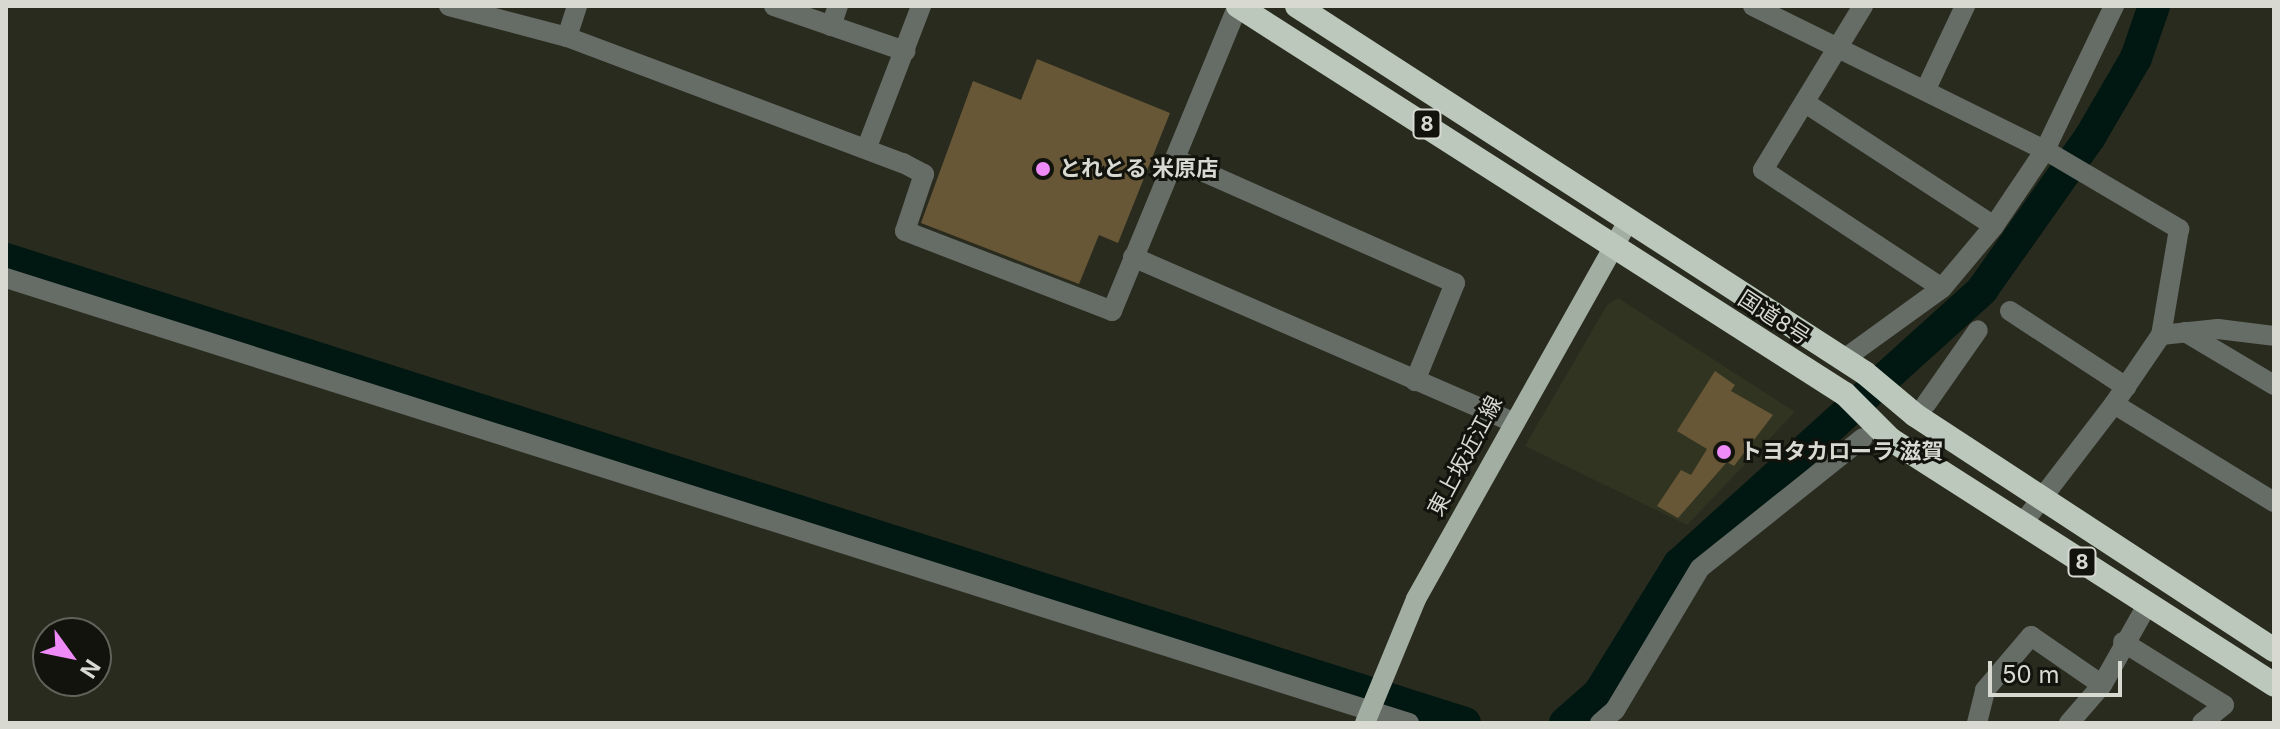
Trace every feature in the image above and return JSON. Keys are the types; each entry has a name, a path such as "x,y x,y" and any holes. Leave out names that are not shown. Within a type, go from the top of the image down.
{"highway":[{"name":"国道8号","path":"1238,6 1845,394 1890,439 2274,685"},
{"name":"国道8号","path":"1297,6 1921,409 2037,497 2274,650"}],"main road":[{"name":"東上坂近江線","path":"1372,706 1416,599 1511,421 1628,221"}],"street":[{"path":"449,6 567,37 867,147 924,174 905,231 1112,311 1177,160 1238,6"},
{"path":"567,37 577,6"},
{"path":"774,6 834,16 905,51"},
{"path":"867,147 921,6"},
{"path":"1753,6 1926,89 2049,153 2179,229 2161,335 2120,396 2037,497 2022,524"},
{"path":"1863,6 1843,48 1763,170 1942,288"},
{"path":"1926,89 1965,6"},
{"path":"1854,366 1942,288 2049,153 2114,6"},
{"path":"1807,104 1994,226"},
{"path":"1177,160 1455,283 1415,381"},
{"path":"1133,257 1511,421"},
{"path":"6,278 1372,706 1409,723"},
{"path":"2010,311 2120,396 2274,502"},
{"path":"1921,409 1978,330"},
{"path":"2161,335 2185,332 2274,336"},
{"path":"2185,332 2274,385"},
{"path":"1600,723 1615,710 1700,568 1863,438"},
{"path":"2069,723 2102,685 2123,642 2147,605"},
{"path":"1977,723 1985,690 2031,636 2102,685"},
{"path":"2123,642 2224,705 2202,723"}],"shaded area":[{"path":"1618,298 1795,412 1687,525 1525,446 1607,305"}],"building":[{"name":"とれとる 米原店","path":"1037,59 1170,113 1118,243 1099,235 1079,284 921,223 973,81 1021,100"},
{"name":"トヨタカローラ 滋賀","path":"1715,371 1735,385 1731,391 1773,415 1734,466 1727,462 1678,518 1657,506 1681,470 1691,475 1707,449 1677,431"}],"waterway":[{"path":"1565,723 1599,693 1679,564 1982,290 2090,137 2136,58 2154,6"},
{"path":"6,259 1465,723"}],"place":[{"name":"とれとる 米原店","path":"1043,169"},
{"name":"トヨタカローラ 滋賀","path":"1724,452"}]}
